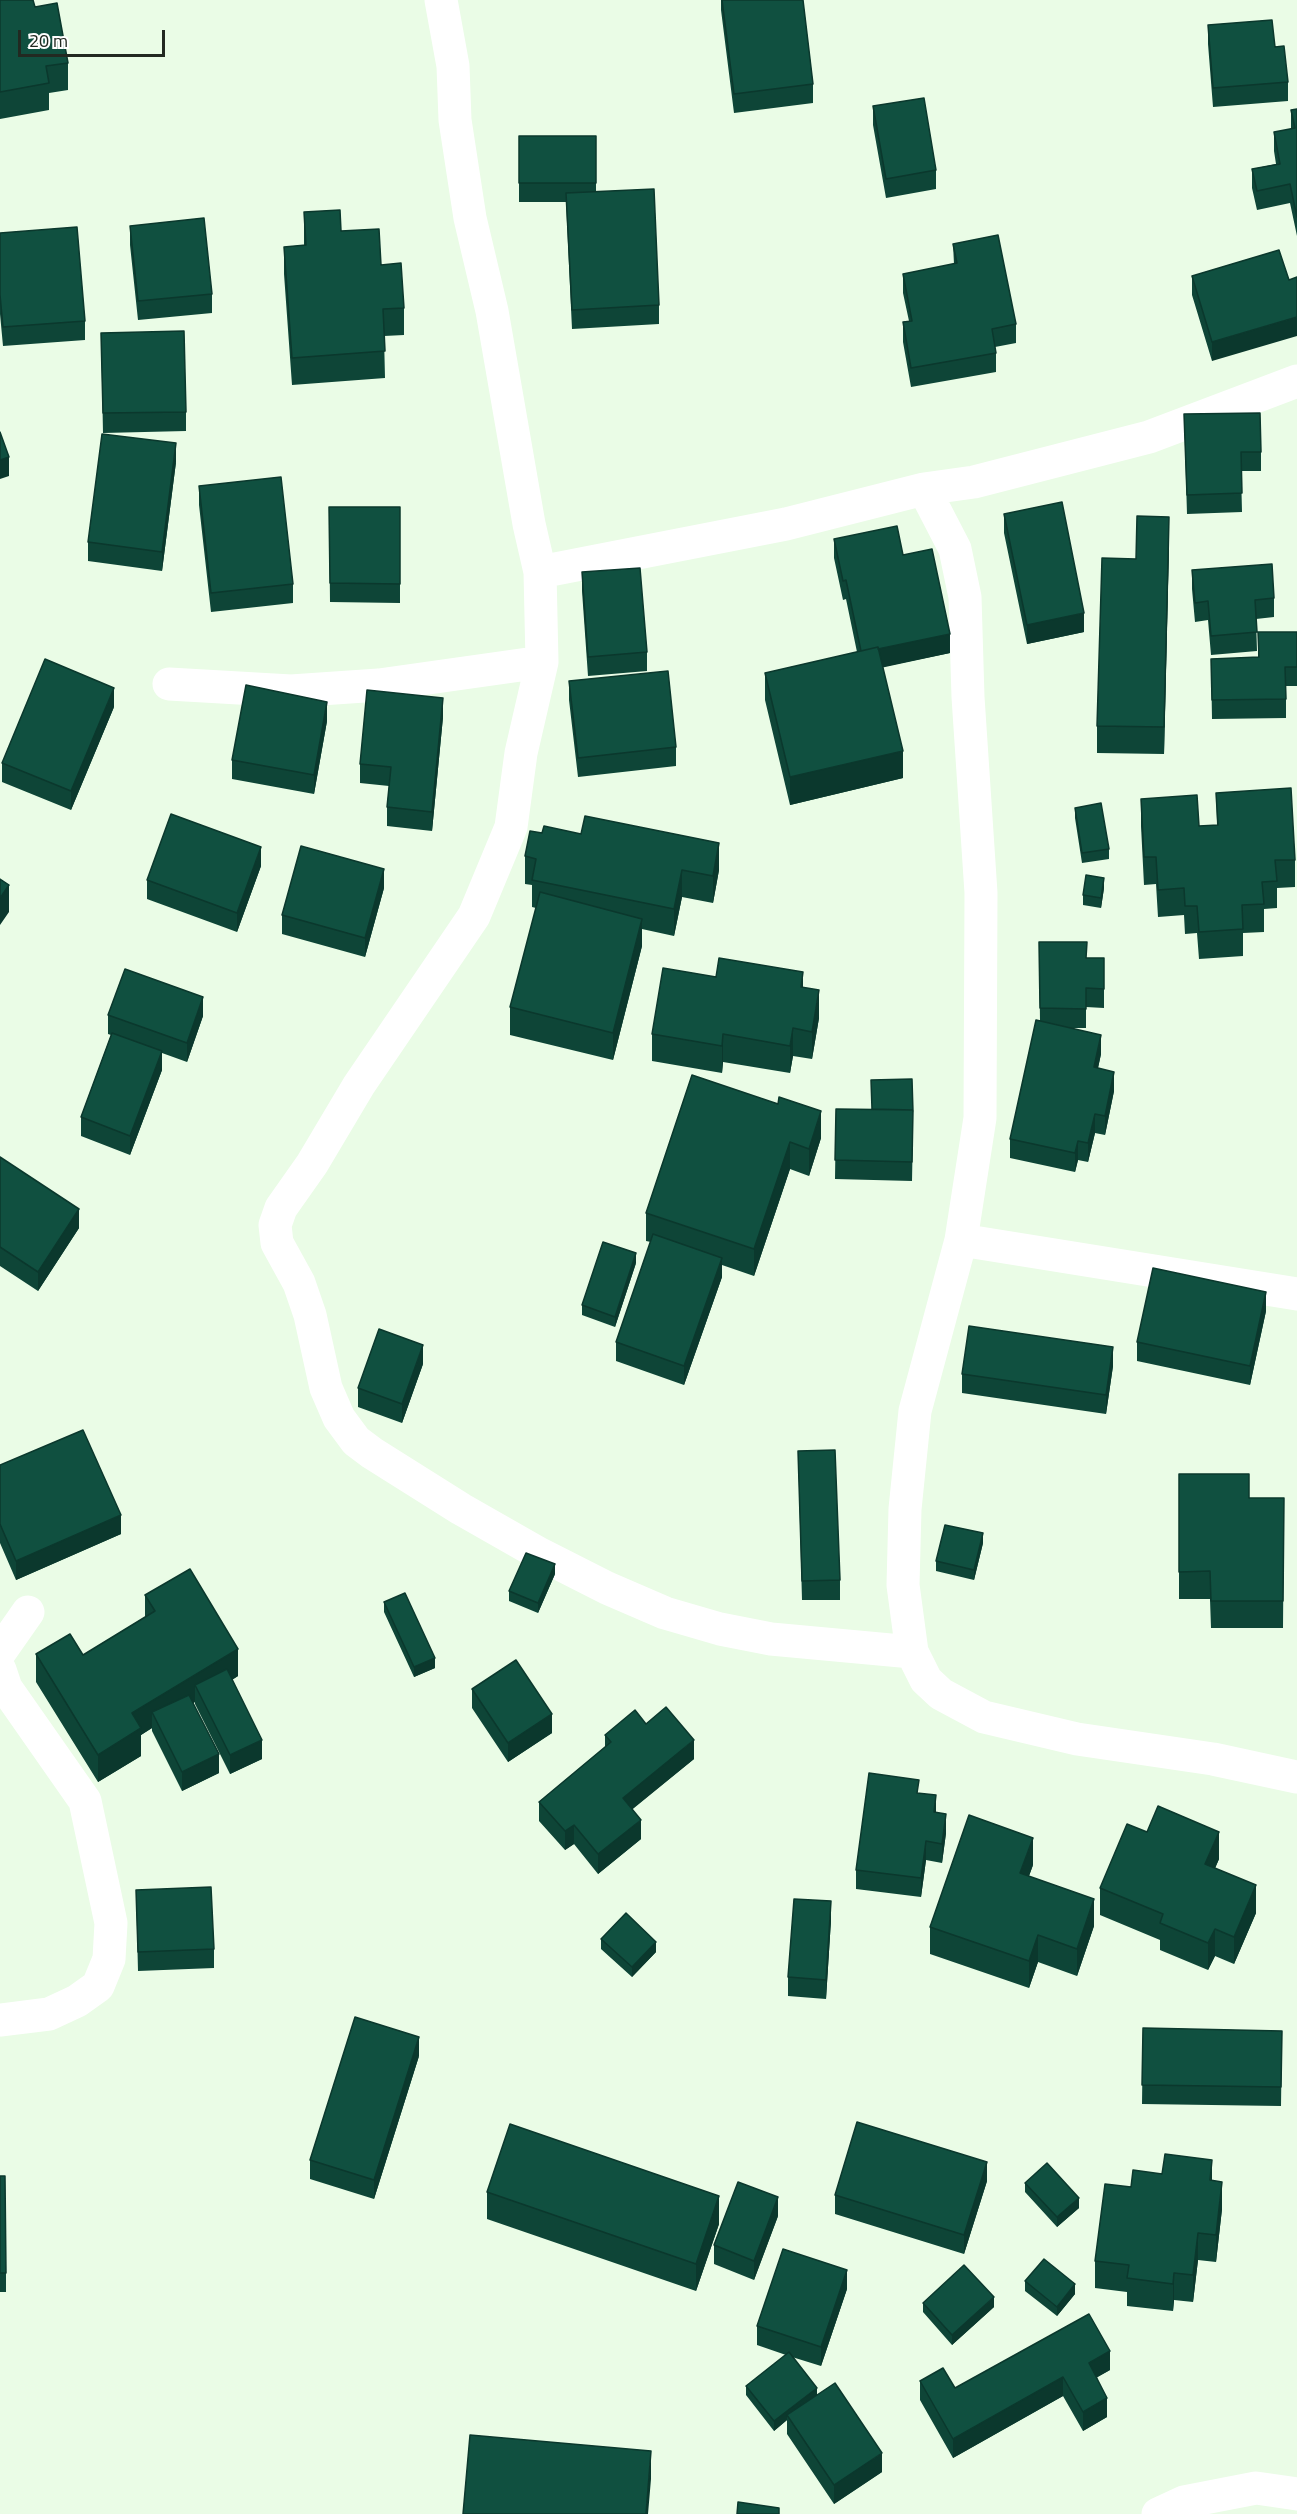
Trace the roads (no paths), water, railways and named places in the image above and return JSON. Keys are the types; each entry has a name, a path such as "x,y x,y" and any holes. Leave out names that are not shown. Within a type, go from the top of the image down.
{"street":[{"path":"441,0 453,66 455,120 470,218 492,311 529,524 540,572 542,662 521,753 511,827 474,916 358,1085 312,1164 281,1208 275,1225 277,1243 299,1283 310,1315 326,1388 345,1426 356,1441 372,1453 461,1509 607,1588 665,1613 720,1629 771,1639 912,1653"},
{"path":"540,572 786,524 924,489 974,482 1149,437 1297,381"},
{"path":"924,489 955,549 965,597 968,697 981,893 980,1118 961,1240 915,1411 905,1509 903,1585 912,1653 926,1680 941,1694 984,1717 1077,1739 1213,1759 1297,1777"},
{"path":"169,684 291,691 379,685 542,662"},
{"path":"961,1240 1297,1294"},
{"path":"0,1652 28,1612"},
{"path":"0,1670 6,1688 85,1801 111,1923 109,1959 98,1986 77,2001 49,2014 0,2020"},
{"path":"1158,2514 1185,2502 1256,2488 1297,2494"}]}
